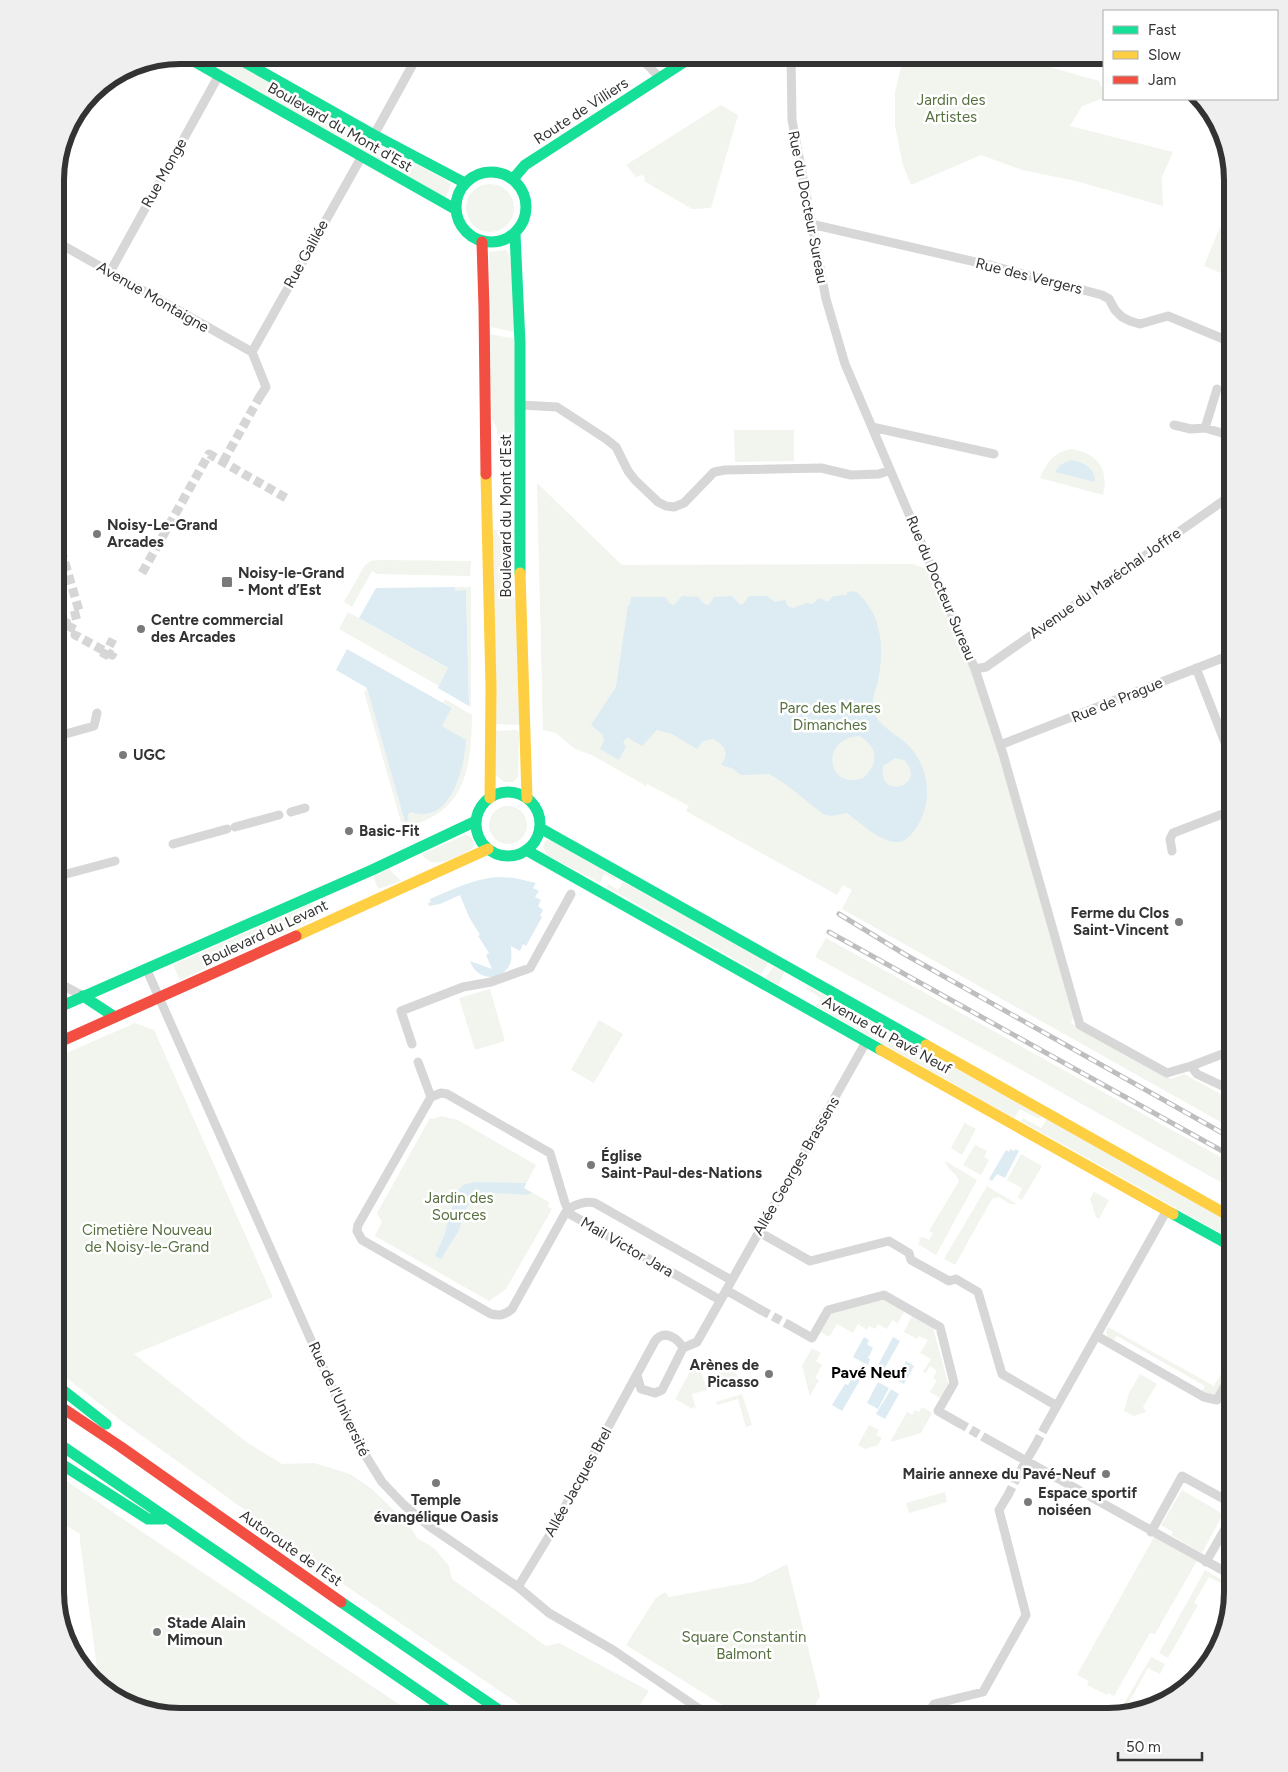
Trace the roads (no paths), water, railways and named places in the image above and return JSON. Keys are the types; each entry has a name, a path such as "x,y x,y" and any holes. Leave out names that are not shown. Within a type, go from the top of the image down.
{"main road":[{"name":"Boulevard du Mont d'Est","path":"200,64 456,209"},
{"name":"Boulevard du Mont d'Est","path":"248,64 464,183"},
{"name":"Route de Villiers","path":"513,179 525,165 681,64"},
{"path":"488,172 501,173 513,179 522,188 527,212 523,224 515,234 505,240 494,243 482,242 463,230 458,220 456,209 458,195 464,183 475,175 488,172"},
{"name":"Boulevard du Mont d'Est","path":"515,234 519,286 521,405 520,554 527,798"},
{"name":"Boulevard du Mont d'Est","path":"482,242 492,723 490,798"},
{"path":"498,793 518,793 527,798 534,804 539,814 540,828 538,837 526,850 510,856 494,853 481,841 477,831 476,821 478,812 483,804 498,793"},
{"name":"Boulevard du Levant","path":"64,1005 303,902 476,821"},
{"name":"Avenue du Pavé Neuf","path":"540,828 1224,1213"},
{"name":"Boulevard du Levant","path":"64,1040 488,848"},
{"name":"Avenue du Pavé Neuf","path":"526,850 1224,1242"},
{"path":"83,996 115,1017"},
{"path":"64,1391 120,1434 121,1447"},
{"name":"Autoroute de l’Est","path":"64,1409 496,1708"},
{"path":"64,1447 443,1708"},
{"path":"64,1466 148,1519 170,1520"}],"street":[{"path":"374,135 413,64"},
{"path":"647,64 660,78"},
{"name":"Rue du Docteur Sureau","path":"791,64 792,120 826,299 845,364 975,669 1000,745 1080,1025 1167,1073 1191,1066"},
{"name":"Rue Monge","path":"110,272 220,75"},
{"name":"Rue Galilée","path":"252,352 362,156"},
{"name":"Rue des Vergers","path":"811,224 993,266 1102,294 1109,299 1115,310 1122,317 1130,321 1140,324 1168,316 1224,339"},
{"name":"Avenue Montaigne","path":"64,246 252,352"},
{"path":"252,352 266,387 259,398"},
{"path":"1205,428 1217,389"},
{"path":"521,405 557,407 606,439 616,447 635,480 658,502 666,506 674,507 684,503 714,472 725,470 822,468 851,475 879,474 890,470"},
{"path":"1174,425 1192,429 1205,428 1224,434"},
{"path":"872,427 994,454"},
{"name":"Avenue du Maréchal Joffre","path":"975,669 986,667 1224,500"},
{"name":"Rue de Prague","path":"1000,745 1224,657"},
{"path":"1196,668 1224,740"},
{"path":"64,734 94,726 97,713"},
{"path":"291,812 305,808"},
{"path":"1172,851 1170,839 1173,833 1224,813"},
{"path":"173,844 279,815"},
{"path":"64,875 115,861"},
{"path":"412,1044 401,1011 463,987 491,982 530,968 571,894"},
{"name":"Rue de l'Université","path":"146,968 354,1437 382,1482 439,1534 518,1587 536,1604 554,1617 613,1650 698,1708"},
{"path":"64,986 83,996"},
{"name":"Allée Georges Brassens","path":"726,1290 866,1042"},
{"path":"1224,1053 1191,1066 1197,1074 1224,1088"},
{"path":"418,1062 431,1098"},
{"path":"441,1093 447,1094 546,1150 553,1158 567,1210 512,1309 504,1314 491,1314 362,1240 357,1230 358,1225 431,1098 441,1093"},
{"name":"Mail Victor Jara","path":"720,1300 576,1218 567,1210 572,1206 589,1202 595,1203 731,1280"},
{"path":"1046,1427 1167,1210"},
{"path":"759,1232 810,1261 888,1241 909,1253 912,1260 918,1264 949,1281 956,1279 978,1292 1002,1374 1057,1406"},
{"path":"637,1375 641,1389 655,1393 662,1390 683,1348 697,1342 726,1290 762,1310"},
{"path":"789,1325 812,1338 828,1310 884,1295 940,1327 954,1383 938,1412 959,1423"},
{"name":"Allée Jacques Brel","path":"518,1587 549,1536 658,1336 663,1335 673,1338 683,1348"},
{"path":"1097,1336 1204,1397 1217,1400 1224,1387"},
{"path":"986,1439 1224,1571"},
{"path":"1018,1475 1036,1444"},
{"path":"1151,1532 1182,1476 1224,1499"},
{"path":"932,1708 934,1704 983,1692 1026,1615 999,1510 1008,1495"},
{"path":"1206,1562 1224,1531"}],"tunnel":[{"path":"223,462 259,398"},
{"path":"142,573 209,454 286,498"},
{"path":"64,560 80,614 68,617 64,624"},
{"path":"64,624 78,631 75,635 112,655 114,652"},
{"path":"103,658 113,639"},
{"path":"761,1310 789,1325"},
{"path":"959,1423 987,1439"},
{"path":"1036,1444 1045,1427"},
{"path":"1008,1495 1018,1475"}],"railway":[{"path":"839,914 906,955 1224,1134"},
{"path":"829,932 1224,1152"}],"place":[{"name":"Noisy-Le-Grand Arcades","path":"97,534"},
{"name":"Noisy-le-Grand - Mont d’Est","path":"227,582"},
{"name":"Centre commercial des Arcades","path":"141,629"},
{"name":"UGC","path":"123,755"},
{"name":"Basic-Fit","path":"349,831"},
{"name":"Ferme du Clos Saint-Vincent","path":"1179,922"},
{"name":"Église Saint-Paul-des-Nations","path":"591,1165"},
{"name":"Arènes de Picasso","path":"769,1374"},
{"name":"Mairie annexe du Pavé-Neuf","path":"1106,1474"},
{"name":"Temple évangélique Oasis","path":"436,1483"},
{"name":"Espace sportif noiséen","path":"1028,1502"},
{"name":"Stade Alain Mimoun","path":"157,1632"}],"district":[{"name":"Pavé Neuf","path":"869,1372"}],"park label":[{"name":"Jardin des Artistes","path":"951,108"},
{"name":"Parc des Mares Dimanches","path":"830,716"},
{"name":"Jardin des Sources","path":"459,1206"},
{"name":"Cimetière Nouveau de Noisy-le-Grand","path":"147,1238"},
{"name":"Square Constantin Balmont","path":"744,1646"}]}
